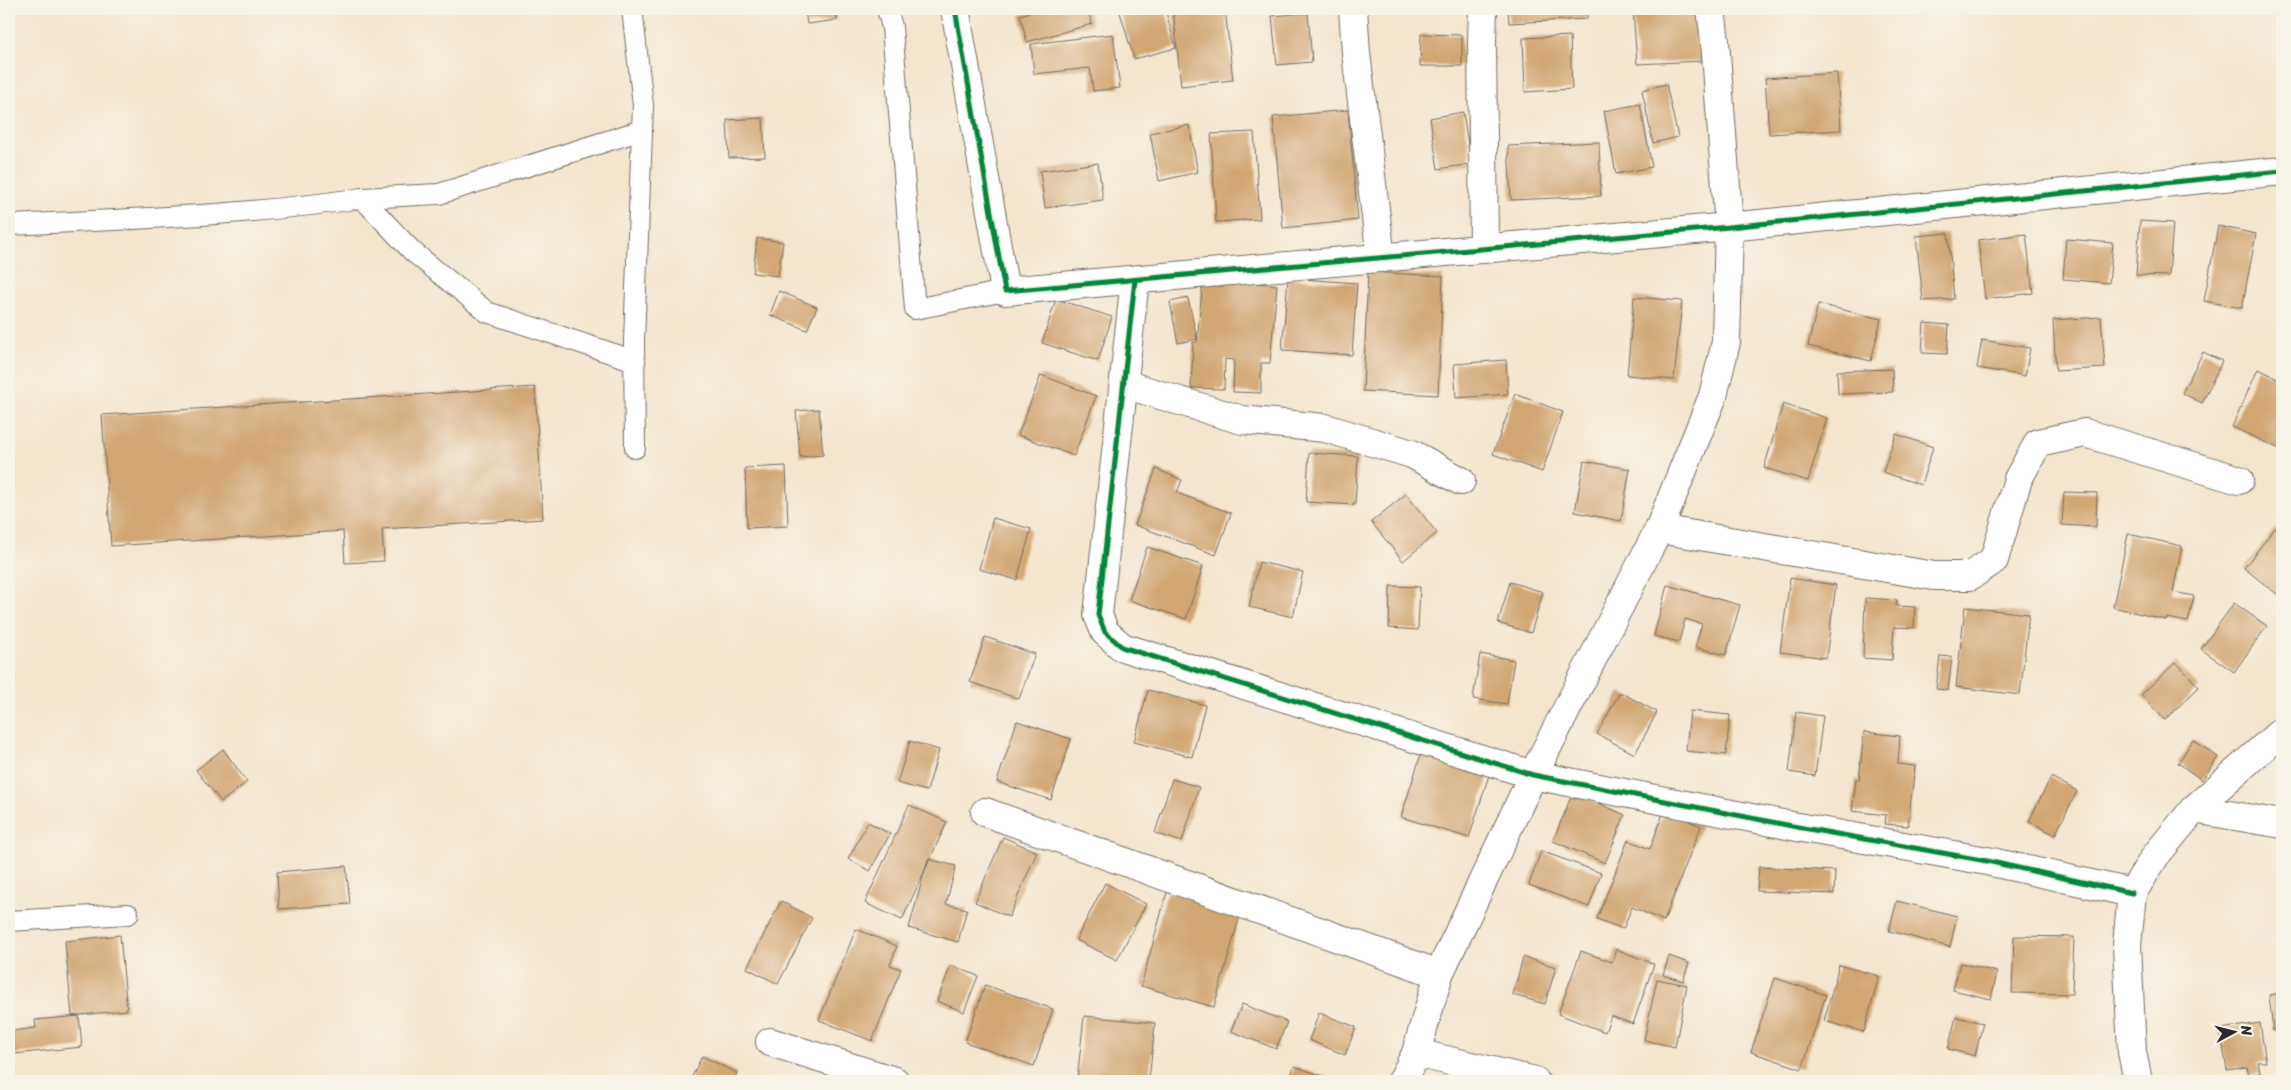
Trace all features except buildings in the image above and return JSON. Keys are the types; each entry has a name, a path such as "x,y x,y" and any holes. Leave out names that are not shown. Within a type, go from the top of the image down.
{"street":[{"path":"955,9 1005,291 1729,227 2282,171"},
{"path":"1354,9 1356,53 1381,258"},
{"path":"1484,9 1482,40 1484,249"},
{"path":"1402,1081 1416,1053 1439,974 1533,775 1659,529 1715,387 1726,342 1729,227 1711,9"},
{"path":"1135,280 1098,614 1105,632 1122,647 1533,775 1792,826 1987,861 2132,893"},
{"path":"1124,384 1242,420 1325,428 1412,454 1461,481"},
{"path":"1659,529 1934,576 1970,576 1994,560 2018,479 2038,443 2085,433 2238,480"},
{"path":"2138,1081 2132,1052 2127,945 2132,893 2156,855 2194,809 2282,731"},
{"path":"2194,809 2282,824"},
{"path":"985,812 1439,974"},
{"path":"770,1042 895,1081"},
{"path":"1416,1053 1535,1081"}],"lane":[{"path":"632,9 643,105 635,361 635,448"},
{"path":"887,9 892,27 915,309 1005,291"},
{"path":"9,225 181,217 276,210 362,198 440,194 642,130"},
{"path":"362,198 412,251 487,312 635,361"},
{"path":"9,921 128,914"}],"cycle path":[{"path":"955,9 1005,291 1729,227 2282,171"},
{"path":"1135,280 1098,615 1105,632 1122,647 1533,775 1792,826 1987,861 2132,893"}]}
